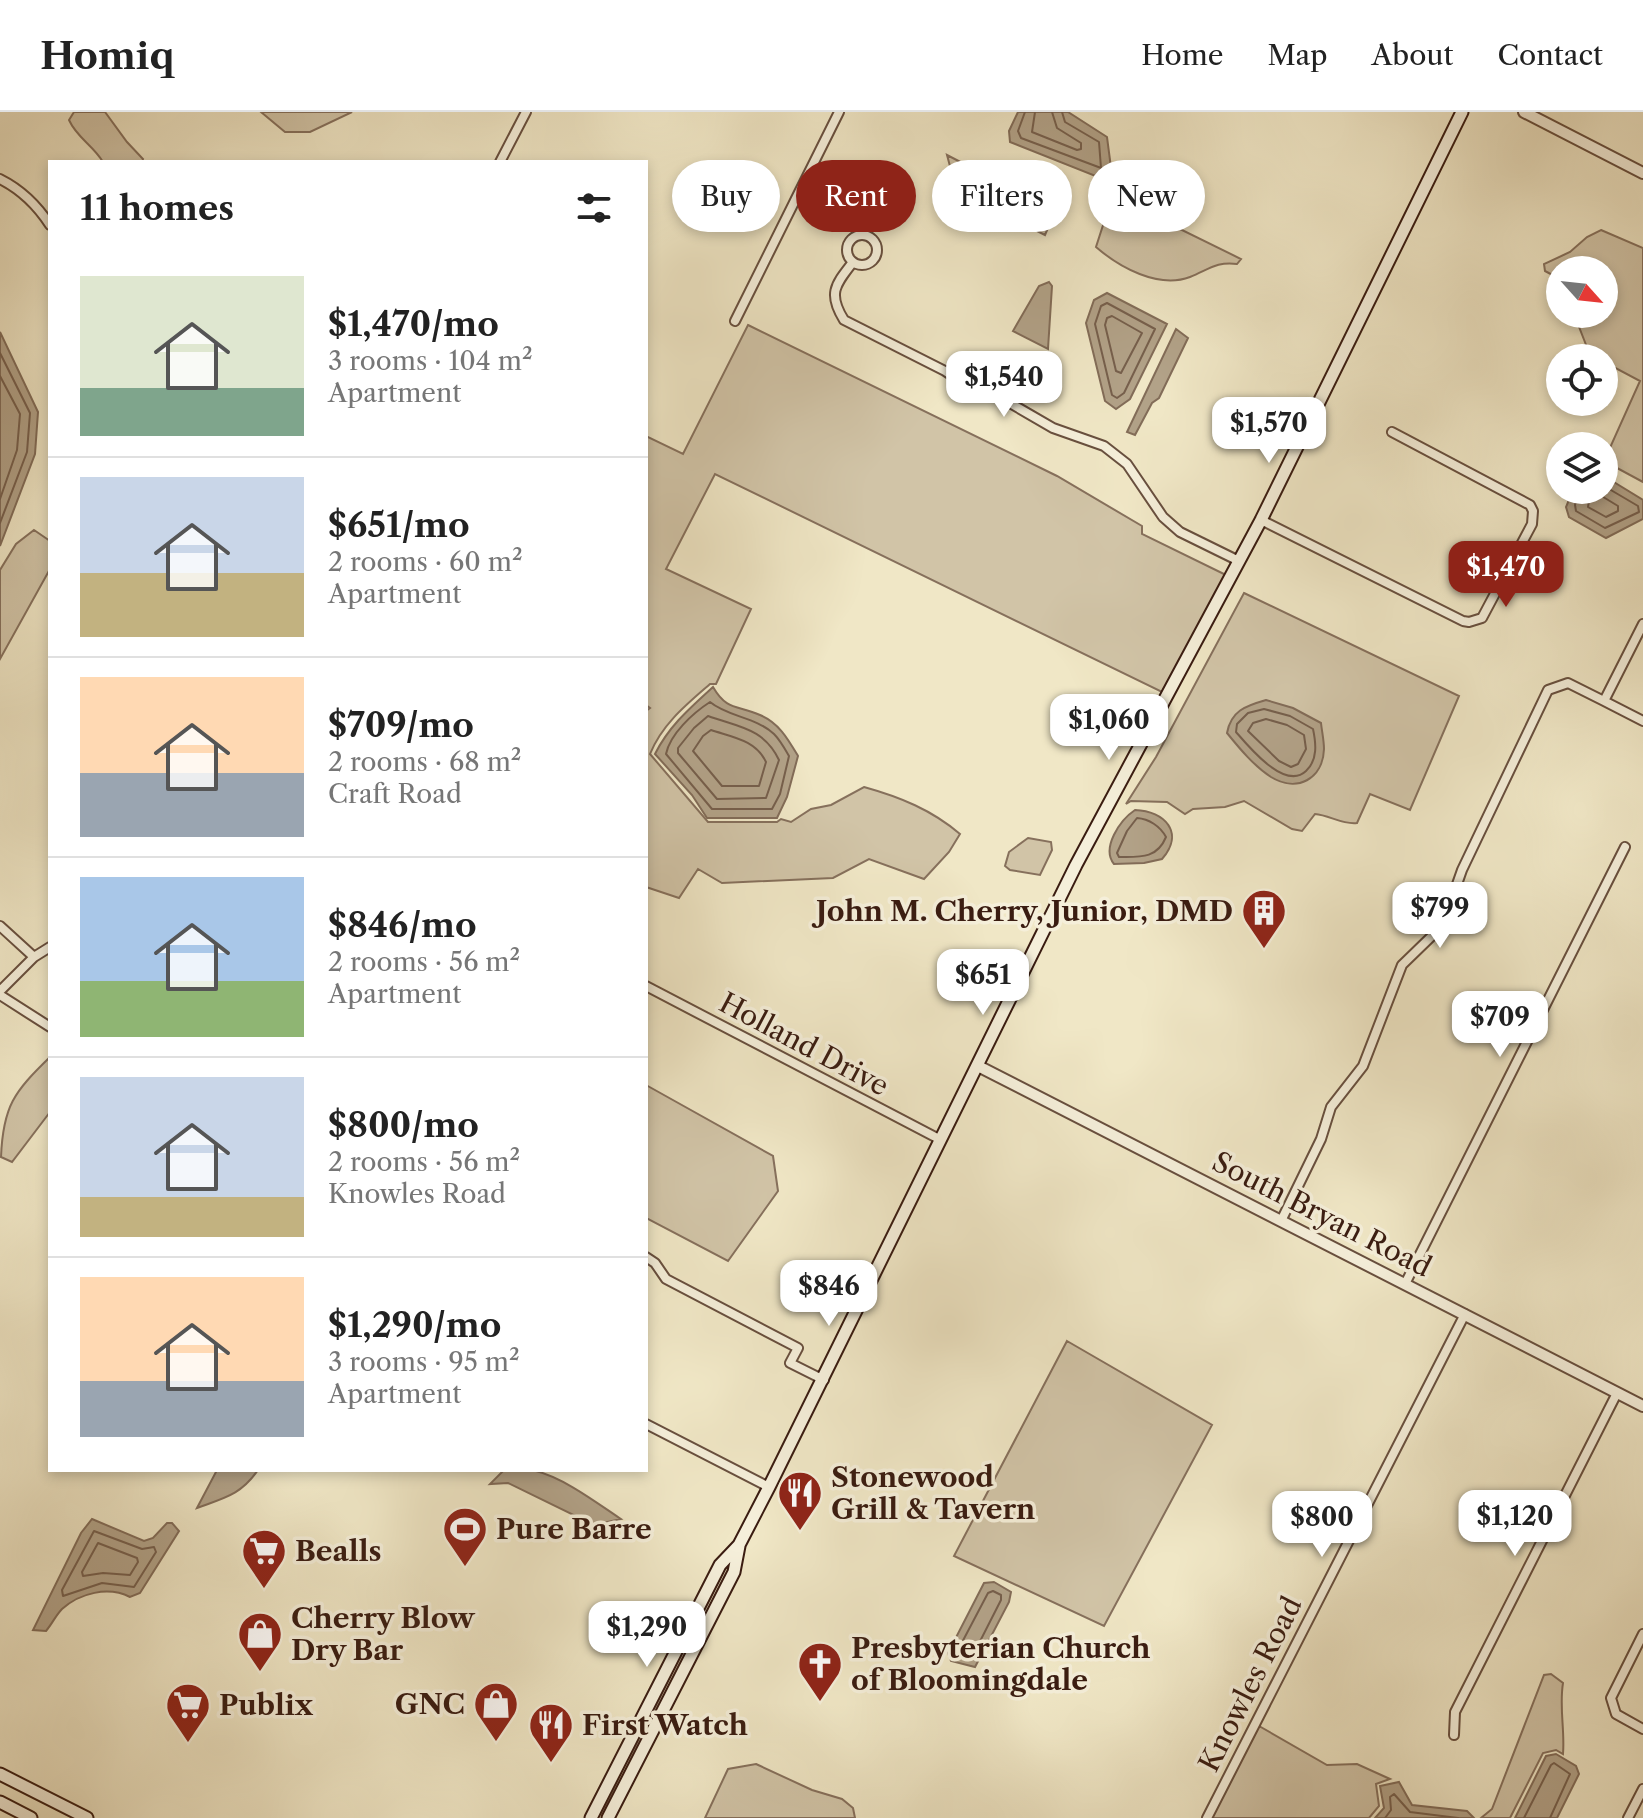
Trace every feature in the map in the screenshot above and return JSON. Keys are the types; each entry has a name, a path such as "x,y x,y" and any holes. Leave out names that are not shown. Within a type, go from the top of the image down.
{"main road":[{"path":"591,1818 720,1565 739,1545 824,1380 1118,782 1261,520 1462,112"},
{"path":"608,1818 734,1572 739,1545"},
{"path":"0,1774 87,1818"},
{"path":"0,1802 31,1818"}],"street":[{"path":"501,160 526,112"},
{"path":"735,321 839,112"},
{"path":"1524,112 1643,173"},
{"path":"0,179 17,188 40,209 48,222"},
{"path":"853,262 834,290 835,306 844,320 945,371 969,387 991,392 1053,428 1104,446 1127,464 1163,517 1180,532 1239,561"},
{"path":"1261,520 1463,621 1482,618 1532,524 1533,511 1530,505 1392,432"},
{"path":"1604,701 1643,624"},
{"path":"1281,1221 1321,1139 1331,1107 1363,1066 1402,965 1435,933 1449,907 1462,870 1548,690 1568,683 1643,721"},
{"path":"1405,1284 1625,847"},
{"path":"0,926 34,957"},
{"path":"48,948 34,957 0,993 48,1026"},
{"name":"Holland Drive","path":"648,987 941,1140"},
{"name":"South Bryan Road","path":"978,1066 1643,1406"},
{"path":"648,1258 666,1279 798,1348 790,1363 824,1380"},
{"name":"Knowles Road","path":"1207,1818 1465,1314"},
{"path":"1454,1735 1455,1712 1617,1393"},
{"path":"648,1425 769,1487"},
{"path":"1643,1634 1611,1698 1616,1714 1643,1729"},
{"path":"1628,1818 1643,1789"}],"shaded area":[{"path":"74,112 105,112 143,160 102,160 69,120"},
{"path":"261,112 352,112 310,132 285,132"},
{"path":"1601,230 1643,248 1643,482 1618,469 1617,432 1640,381 1618,369 1618,344 1586,344 1579,328 1618,328 1618,256 1561,256"},
{"path":"1101,232 1186,232 1241,259 1237,264 1218,265 1190,277 1165,280 1127,268 1096,247"},
{"path":"748,325 1057,476 1142,526 1142,534 1226,575 1162,692 715,474 666,569 751,609 716,684 710,684 676,715 661,733 650,754 708,822 777,822 781,819 791,822 811,809 831,805 864,787 915,805 960,834 949,852 924,879 869,859 833,878 722,883 698,869 679,898 648,888 648,437 683,454"},
{"path":"34,530 48,540 48,573 0,659 0,570 16,544"},
{"path":"1244,593 1459,696 1410,810 1370,794 1357,823 1315,814 1302,831 1292,829 1244,801 1225,807 1193,809 1185,814 1167,802 1131,801 1126,804 1156,757"},
{"path":"1028,838 1051,842 1052,850 1040,875 1010,870 1005,866 1009,852"},
{"path":"48,1059 48,1115 12,1162 1,1157 4,1125 13,1101 27,1080"},
{"path":"648,1086 773,1156 778,1191 728,1261 648,1219"},
{"path":"1067,1341 1212,1425 1104,1626 954,1556"},
{"path":"1551,1674 1563,1683 1563,1754 1556,1750 1543,1753 1510,1818 1481,1818 1492,1809 1544,1675"},
{"path":"1259,1726 1327,1765 1357,1764 1390,1779 1376,1784 1379,1806 1369,1818 1212,1818"},
{"path":"756,1764 812,1790 842,1799 853,1808 855,1818 705,1818 728,1769"}],"water":[{"path":"1018,112 1068,112 1107,137 1110,160 1088,160 1088,173 1072,167 1072,160 1055,160 1010,142 1009,131"},
{"path":"1049,282 1052,286 1048,349 1013,331 1039,286"},
{"path":"1107,293 1167,324 1130,399 1116,409 1105,401 1086,323 1094,300"},
{"path":"1176,329 1188,338 1159,398 1152,403 1135,435 1127,432"},
{"path":"0,332 38,412 35,454 0,546"},
{"path":"1618,485 1643,500 1643,519 1606,538 1569,517 1567,504 1618,504"},
{"path":"713,687 728,704 773,722 798,756 787,797 777,818 707,818 692,795 655,754 673,726"},
{"path":"1266,700 1293,708 1321,723 1323,759 1314,775 1307,780 1290,784 1271,777 1227,733 1232,719 1240,710"},
{"path":"1135,810 1146,811 1163,819 1171,832 1169,849 1162,859 1114,864 1110,850 1114,835"},
{"path":"216,1472 256,1472 238,1490 197,1508"},
{"path":"502,1472 547,1474 621,1519 594,1525 508,1483 490,1484"},
{"path":"92,1519 144,1541 153,1538 167,1523 172,1523 179,1531 140,1593 130,1597 113,1592 86,1595 62,1609 46,1631 33,1630 81,1533"},
{"path":"994,1582 1011,1592 1009,1602 975,1667 951,1661 948,1653 984,1583"},
{"path":"1556,1754 1576,1766 1579,1774 1557,1818 1515,1818 1546,1756"},
{"path":"1399,1782 1412,1805 1467,1811 1474,1818 1375,1818 1384,1808 1380,1786"}],"place":[{"name":"John M. Cherry, Junior, DMD","path":"1264,950"},
{"name":"Stonewood Grill & Tavern","path":"800,1532"},
{"name":"Pure Barre","path":"465,1568"},
{"name":"Bealls","path":"264,1590"},
{"name":"Cherry Blow Dry Bar","path":"260,1673"},
{"name":"Presbyterian Church of Bloomingdale","path":"820,1703"},
{"name":"GNC","path":"496,1743"},
{"name":"Publix","path":"188,1744"},
{"name":"First Watch","path":"551,1764"}]}
